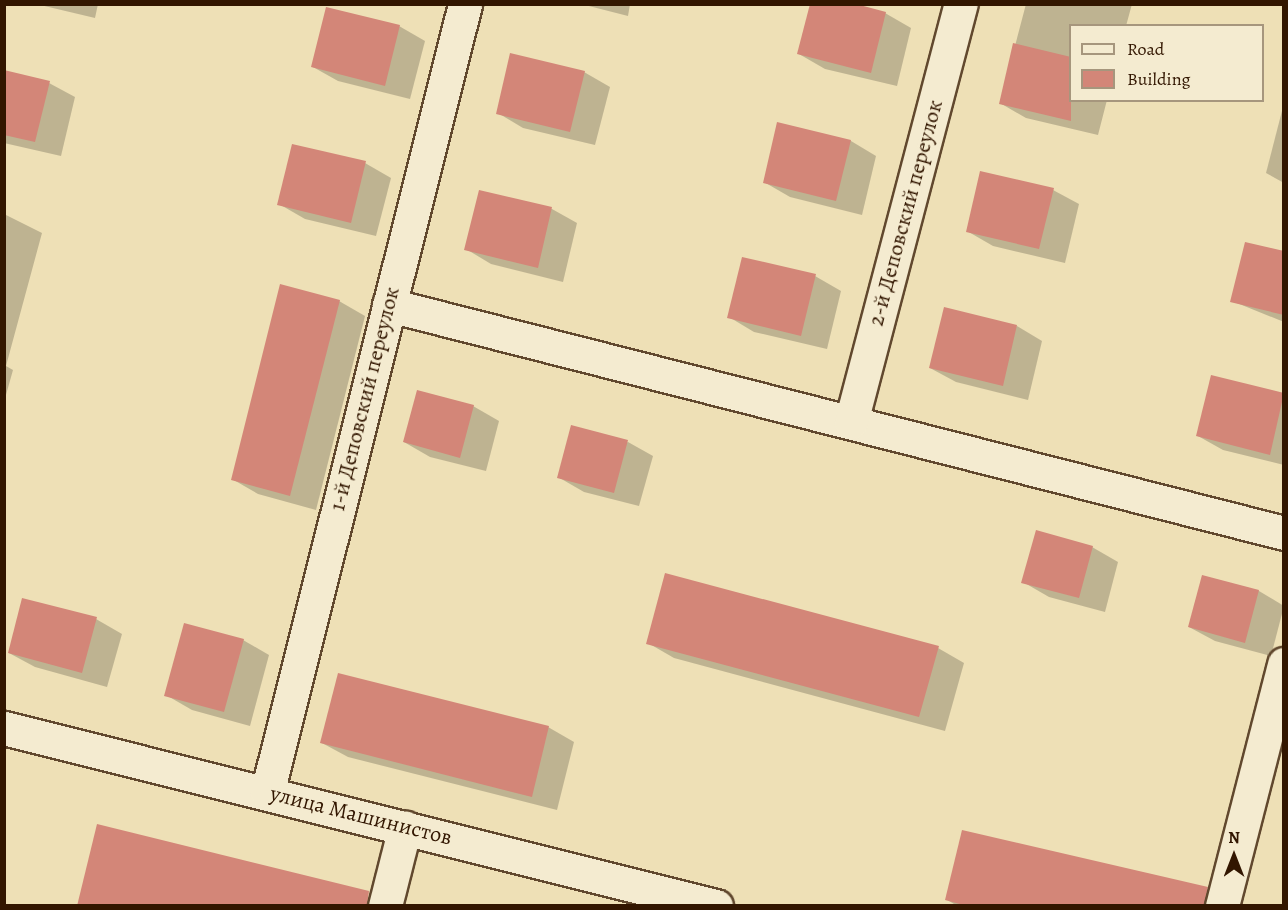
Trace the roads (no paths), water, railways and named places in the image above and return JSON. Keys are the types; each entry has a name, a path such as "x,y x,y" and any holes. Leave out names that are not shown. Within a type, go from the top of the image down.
{"street":[{"name":"1-й Деповский переулок","path":"267,793 465,4"},
{"name":"2-й Деповский переулок","path":"851,422 961,4"},
{"path":"389,305 1284,533"},
{"path":"1222,906 1284,664"},
{"name":"улица Машинистов","path":"4,728 704,904"},
{"path":"385,906 405,827"}]}
